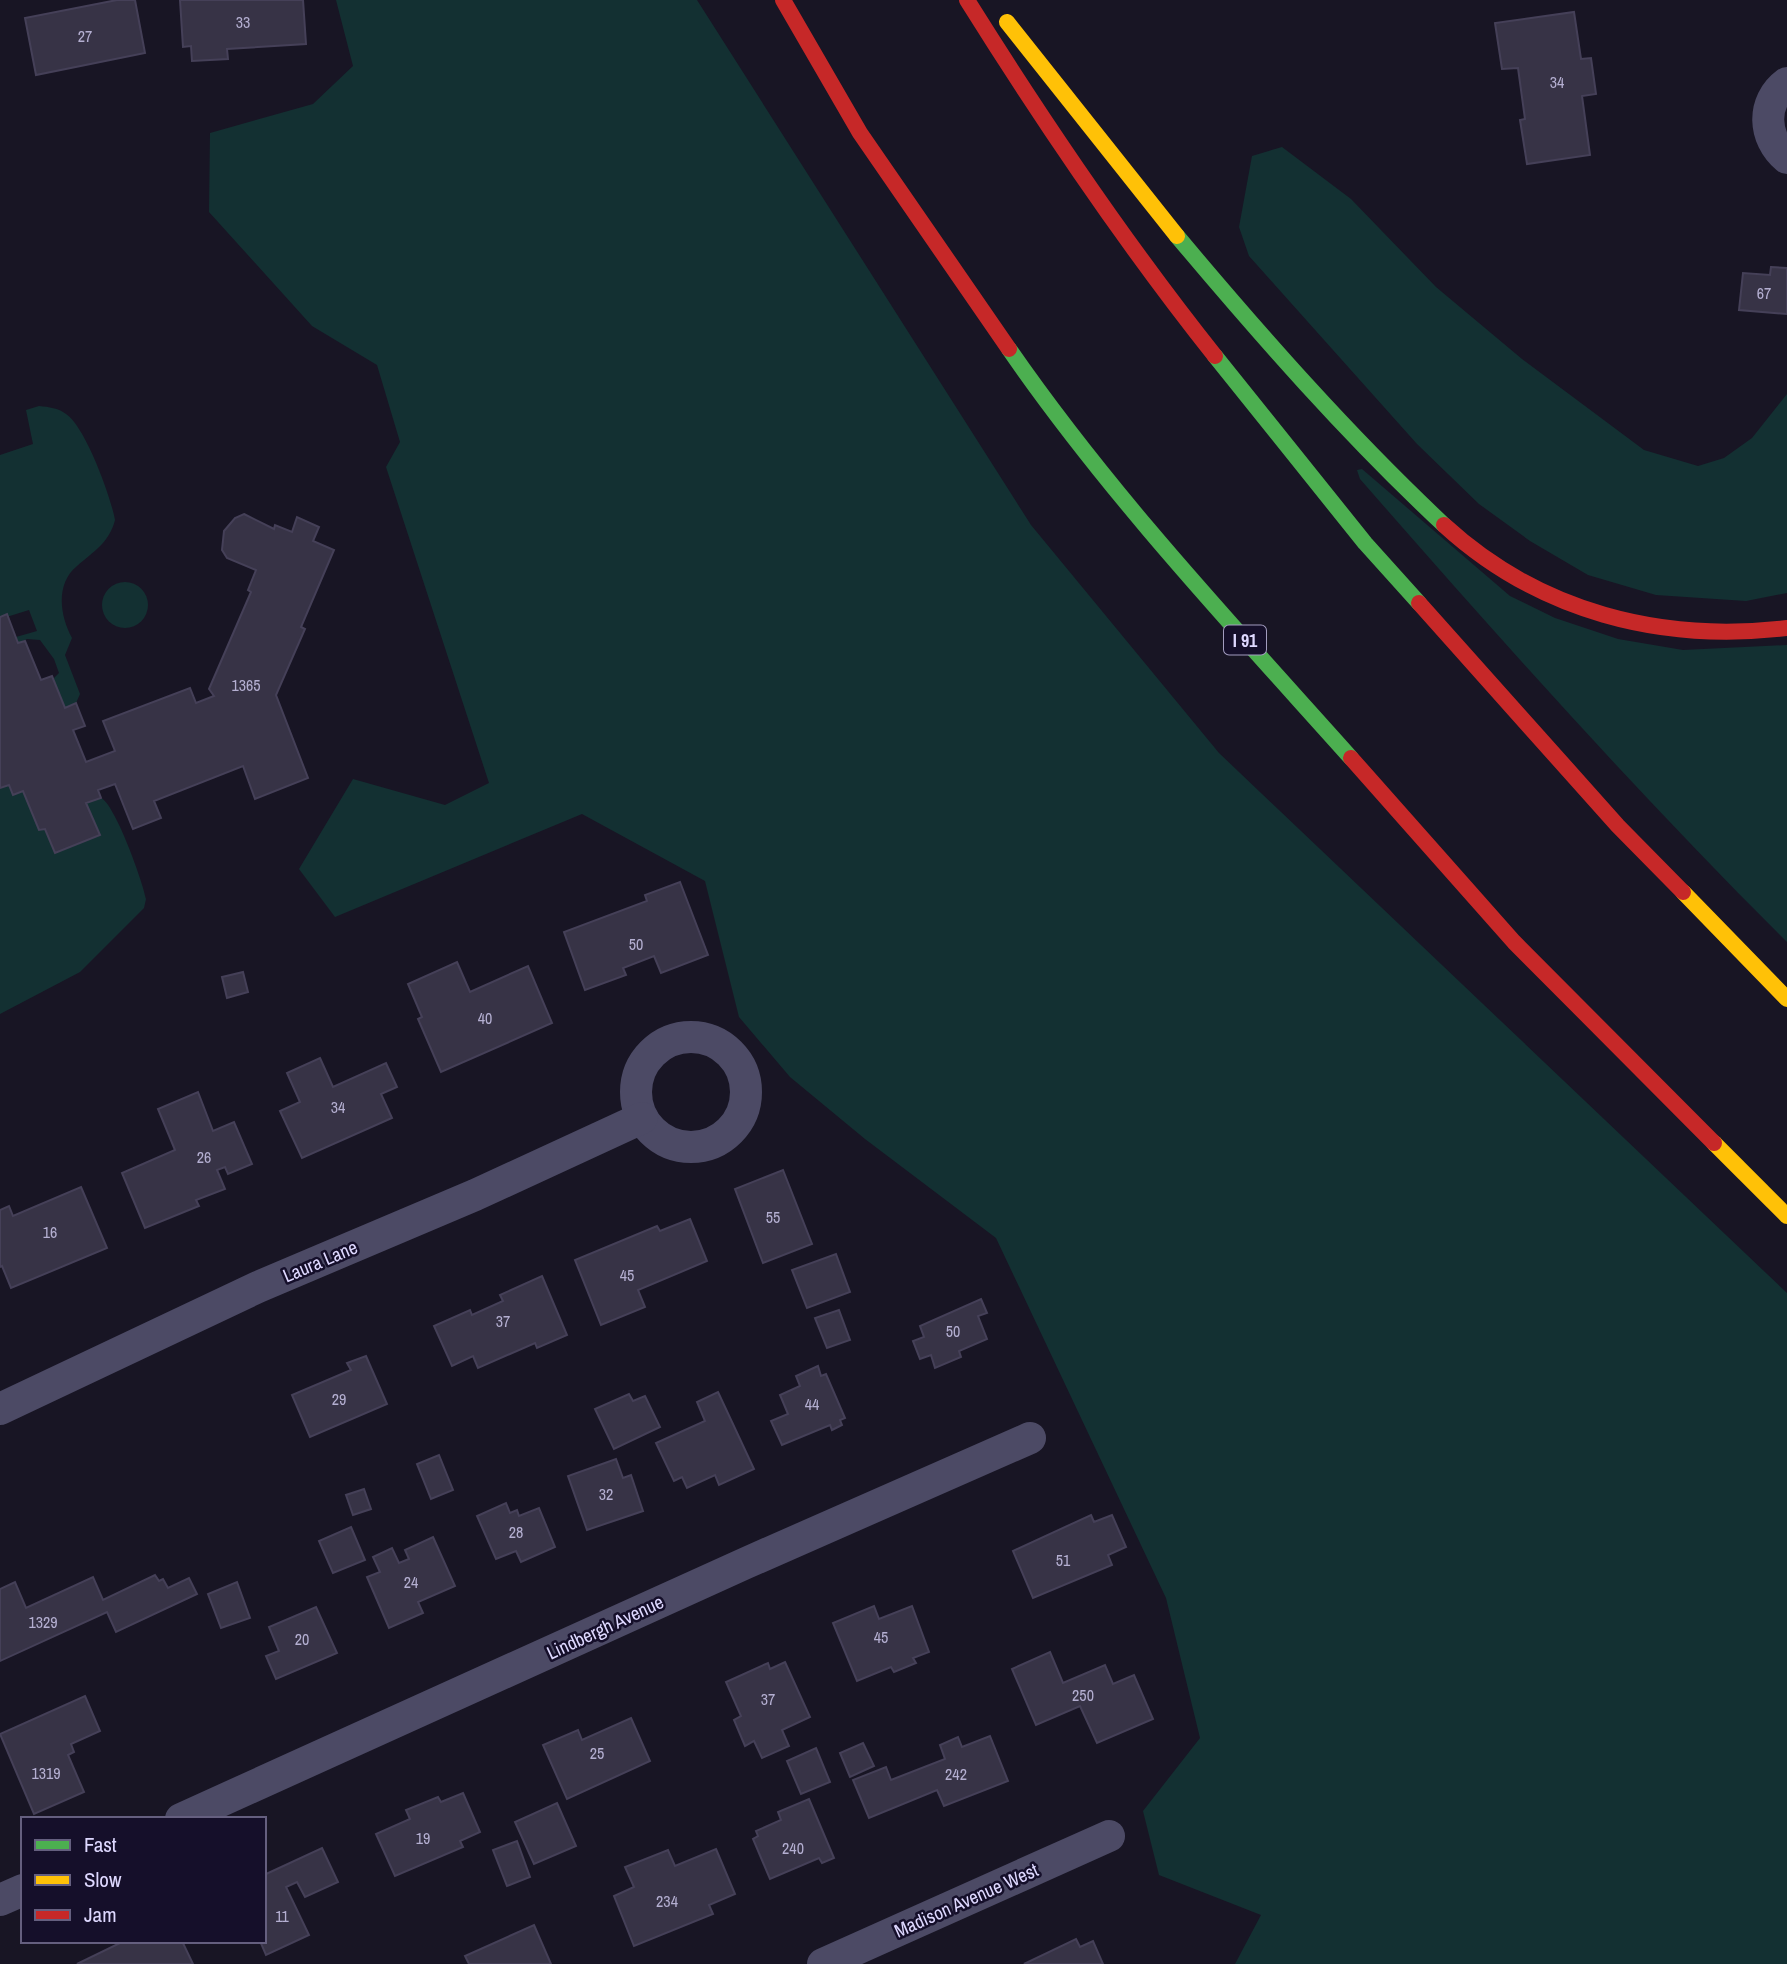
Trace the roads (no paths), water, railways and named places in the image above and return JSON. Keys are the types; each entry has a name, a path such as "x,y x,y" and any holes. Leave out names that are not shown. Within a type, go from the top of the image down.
{"highway":[{"path":"767,0 860,133"},
{"name":"I 91","path":"783,0 860,133 1046,402 1196,584 1514,942 1787,1216"},
{"path":"967,0 1020,85 1157,283 1365,543 1618,826 1787,999"},
{"path":"999,11 1087,128 1277,354 1404,488 1467,546 1492,564 1535,588 1622,620 1657,628 1726,634 1787,628"}],"street":[{"path":"1787,83 1773,98 1768,113 1774,144 1787,158"},
{"name":"Laura Lane","path":"0,1409 258,1287 475,1195 642,1118"},
{"name":"Lindbergh Avenue","path":"185,1817 746,1563 1030,1438"},
{"name":"Madison Avenue West","path":"823,1964 1109,1836"},
{"path":"0,1900 21,1891"}]}
